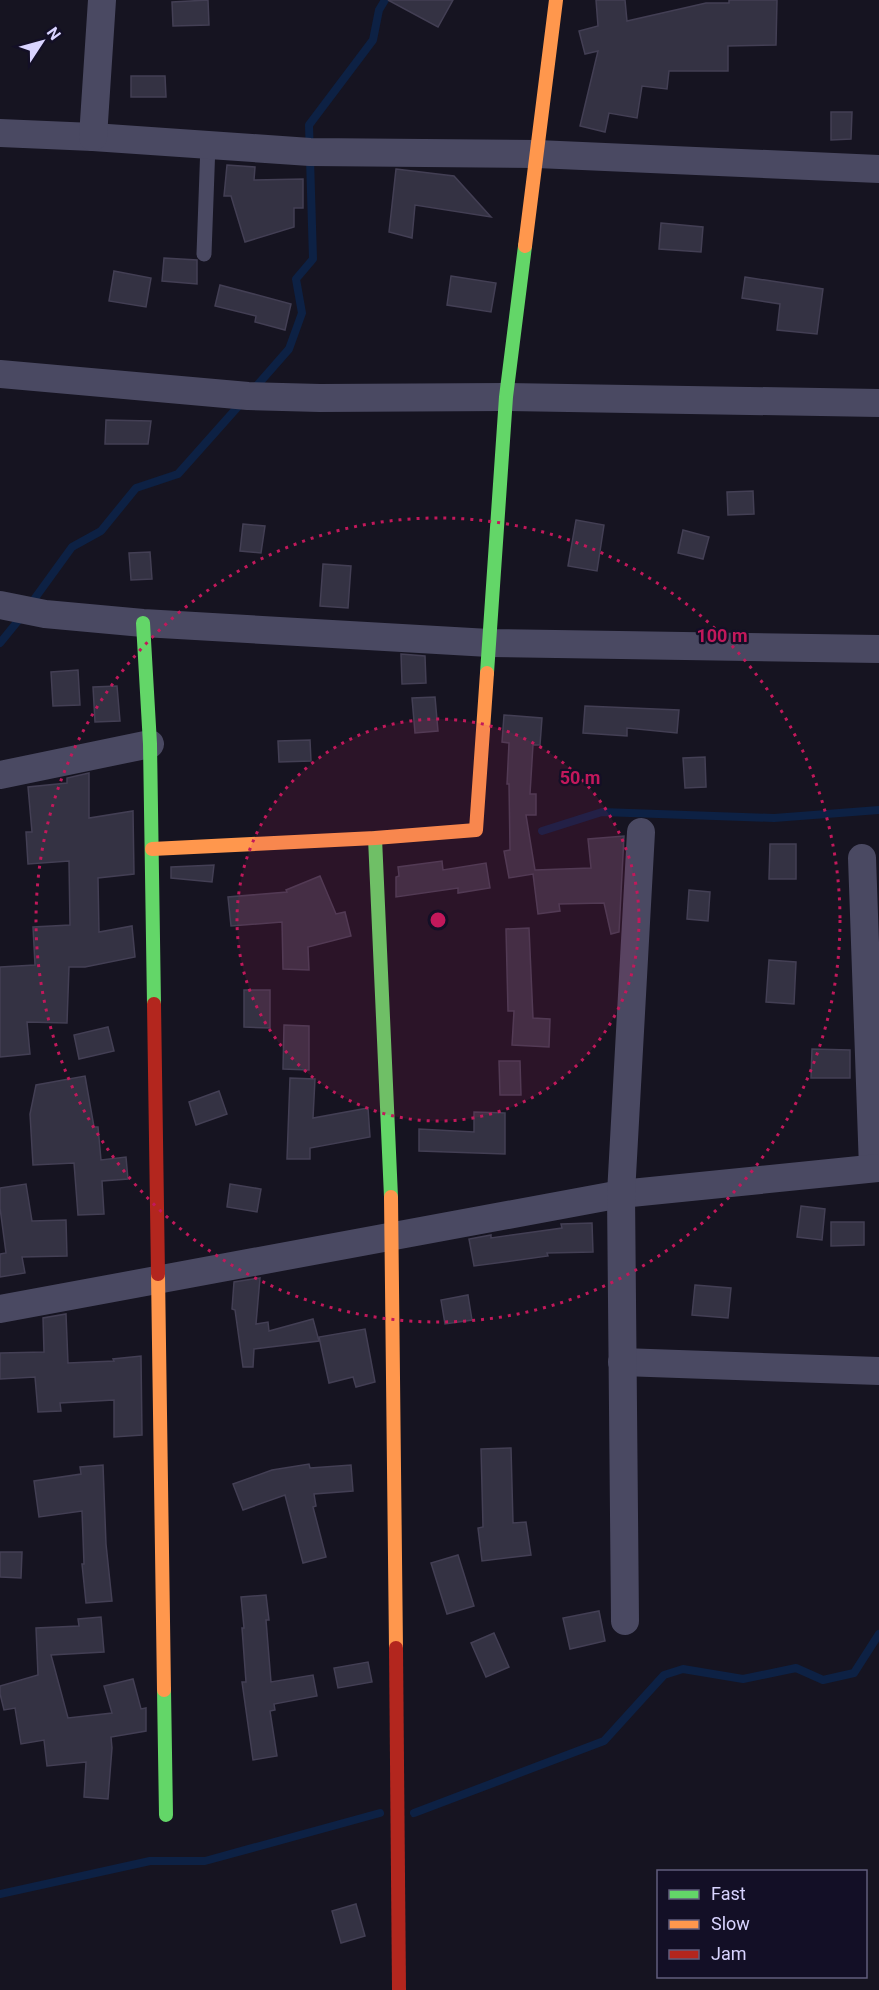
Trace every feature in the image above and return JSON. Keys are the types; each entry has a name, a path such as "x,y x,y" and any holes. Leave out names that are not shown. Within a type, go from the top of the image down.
{"street":[{"path":"93,136 102,0"},
{"path":"152,849 375,838 476,830 506,397 556,0"},
{"path":"0,133 93,136 310,153 537,154 879,169"},
{"path":"0,374 248,396 506,397 879,403"},
{"path":"9,607 45,614 144,623 489,643 879,649"},
{"path":"144,623 152,849 166,1815"},
{"path":"0,775 150,744"},
{"path":"625,1621 621,1194 641,832"},
{"path":"375,838 393,1236 399,1990"},
{"path":"0,1309 621,1194 876,1168 862,858"},
{"path":"622,1362 879,1371"}],"lane":[{"path":"204,254 208,144"}],"building":[{"path":"208,0 209,25 173,26 172,2"},
{"path":"388,0 453,0 438,27"},
{"path":"596,0 625,0 627,21 706,3 729,3 729,0 777,0 776,45 728,46 728,71 669,71 667,89 642,86 637,118 609,113 605,132 580,126 598,51 585,54 579,31 598,26"},
{"path":"131,76 165,76 166,97 131,97"},
{"path":"831,112 852,112 851,139 831,140"},
{"path":"227,165 255,167 254,180 303,179 303,208 294,208 294,227 245,242 231,196 224,196"},
{"path":"396,169 454,176 491,217 415,205 412,238 389,232"},
{"path":"661,223 703,227 701,252 659,249"},
{"path":"164,258 197,260 197,284 162,281"},
{"path":"114,271 151,278 146,307 109,301"},
{"path":"451,276 496,283 491,312 447,305"},
{"path":"745,277 823,289 817,334 777,330 780,304 742,298"},
{"path":"220,285 291,304 285,330 255,322 256,316 215,306"},
{"path":"106,420 151,421 148,444 105,444"},
{"path":"753,491 754,514 728,515 727,492"},
{"path":"576,520 604,525 597,571 568,566"},
{"path":"243,524 265,526 261,553 240,551"},
{"path":"683,530 709,537 703,559 678,553"},
{"path":"150,552 152,579 131,580 129,553"},
{"path":"323,564 351,566 348,608 320,606"},
{"path":"401,654 425,656 426,683 402,684"},
{"path":"78,670 80,705 53,706 51,672"},
{"path":"117,686 120,721 95,722 93,687"},
{"path":"435,697 438,731 415,733 412,698"},
{"path":"585,706 679,710 677,733 627,728 627,736 583,733"},
{"path":"504,715 542,718 540,745 533,745 530,794 536,794 536,815 526,815 535,870 591,868 588,839 624,836 619,932 611,934 604,903 559,904 560,911 538,914 533,874 509,878 504,851 510,850 509,784 507,784 509,743 502,742"},
{"path":"310,740 311,761 279,762 278,741"},
{"path":"705,757 706,787 685,788 683,758"},
{"path":"89,773 89,818 133,811 134,874 98,878 99,932 132,926 135,957 85,967 69,967 67,1023 27,1022 30,1054 0,1057 0,967 35,965 33,927 70,925 69,861 28,864 26,832 32,832 28,787 67,783 67,778"},
{"path":"770,844 796,844 796,879 769,879"},
{"path":"442,861 443,870 486,863 490,888 458,893 458,888 396,897 398,867"},
{"path":"214,865 212,882 171,878 171,867"},
{"path":"320,876 336,914 345,912 351,936 308,947 309,970 283,969 282,922 231,926 228,897 287,892 286,890"},
{"path":"689,890 710,892 708,921 687,919"},
{"path":"529,928 533,1018 550,1019 549,1047 512,1045 514,1011 508,1011 506,929"},
{"path":"769,960 796,962 794,1004 766,1002"},
{"path":"244,990 270,990 270,1028 244,1027"},
{"path":"284,1025 309,1026 309,1070 283,1069"},
{"path":"108,1027 114,1051 79,1059 74,1035"},
{"path":"812,1049 850,1050 850,1078 811,1078"},
{"path":"499,1061 520,1061 521,1095 500,1095"},
{"path":"85,1076 94,1127 98,1127 101,1160 126,1157 128,1179 102,1181 104,1214 78,1215 74,1163 33,1165 30,1114 36,1085"},
{"path":"290,1078 315,1079 313,1118 368,1108 370,1137 310,1148 310,1159 287,1159"},
{"path":"219,1091 227,1114 196,1125 189,1102"},
{"path":"474,1112 505,1113 505,1154 419,1151 419,1129 474,1132"},
{"path":"26,1184 32,1221 66,1220 67,1256 22,1257 25,1273 0,1277 0,1254 6,1253 0,1208 0,1188"},
{"path":"230,1184 261,1189 257,1212 227,1207"},
{"path":"801,1206 825,1209 822,1240 797,1237"},
{"path":"831,1222 864,1222 864,1245 831,1246"},
{"path":"592,1223 593,1252 547,1253 548,1256 474,1266 469,1239 562,1228 561,1224"},
{"path":"260,1278 256,1324 268,1322 269,1331 313,1319 319,1341 254,1349 253,1367 243,1367 235,1310 232,1309 234,1282"},
{"path":"695,1285 731,1288 728,1318 692,1315"},
{"path":"468,1295 472,1320 445,1324 441,1300"},
{"path":"66,1314 68,1363 114,1361 113,1359 141,1356 142,1435 114,1437 114,1400 60,1403 61,1411 38,1412 35,1377 0,1379 0,1353 44,1352 43,1318"},
{"path":"365,1329 375,1382 356,1387 353,1377 329,1383 319,1337"},
{"path":"511,1448 513,1523 526,1522 531,1555 482,1561 478,1528 483,1527 481,1449"},
{"path":"309,1464 310,1468 351,1465 353,1491 314,1494 316,1506 313,1507 326,1557 303,1563 285,1495 243,1510 233,1484 272,1470"},
{"path":"103,1465 106,1544 112,1601 86,1603 82,1564 84,1564 82,1511 39,1517 34,1481 81,1474 80,1467"},
{"path":"0,1552 22,1552 21,1578 0,1577"},
{"path":"458,1555 474,1606 447,1614 431,1563"},
{"path":"266,1595 271,1682 313,1675 317,1696 274,1704 275,1710 270,1711 277,1756 253,1760 242,1682 246,1682 241,1597"},
{"path":"599,1611 605,1641 570,1649 563,1618"},
{"path":"101,1617 104,1652 51,1655 68,1718 112,1713 104,1686 133,1679 141,1709 146,1708 146,1731 111,1737 108,1799 84,1797 86,1762 47,1766 44,1740 21,1744 15,1708 4,1710 0,1694 0,1686 38,1675 36,1628 79,1626 78,1619"},
{"path":"494,1633 509,1667 486,1677 471,1643"},
{"path":"368,1662 372,1682 338,1688 334,1668"},
{"path":"356,1904 365,1936 341,1943 332,1911"}],"waterway":[{"path":"253,390 289,349 302,313 296,279 313,259 309,125 373,40 379,10 385,0"},
{"path":"30,605 72,547 101,531 136,488 178,474 243,401"},
{"path":"0,643 22,616"},
{"path":"542,831 602,812 774,818 879,810"},
{"path":"414,1813 604,1741 664,1675 683,1669 743,1679 796,1668 823,1680 854,1673 879,1634"},
{"path":"0,1894 150,1861 205,1861 380,1813"}],"traffic: fast":[{"path":"487,673 506,397 525,246"},
{"path":"143,623 150,744 154,1004"},
{"path":"375,838 391,1197"},
{"path":"164,1690 166,1815"}],"traffic: slow":[{"path":"525,246 556,0"},
{"path":"152,849 375,838 476,830 487,673"},
{"path":"391,1197 396,1648"},
{"path":"158,1274 164,1690"}],"traffic: jam":[{"path":"154,1004 158,1274"},
{"path":"396,1648 399,1990"}]}
